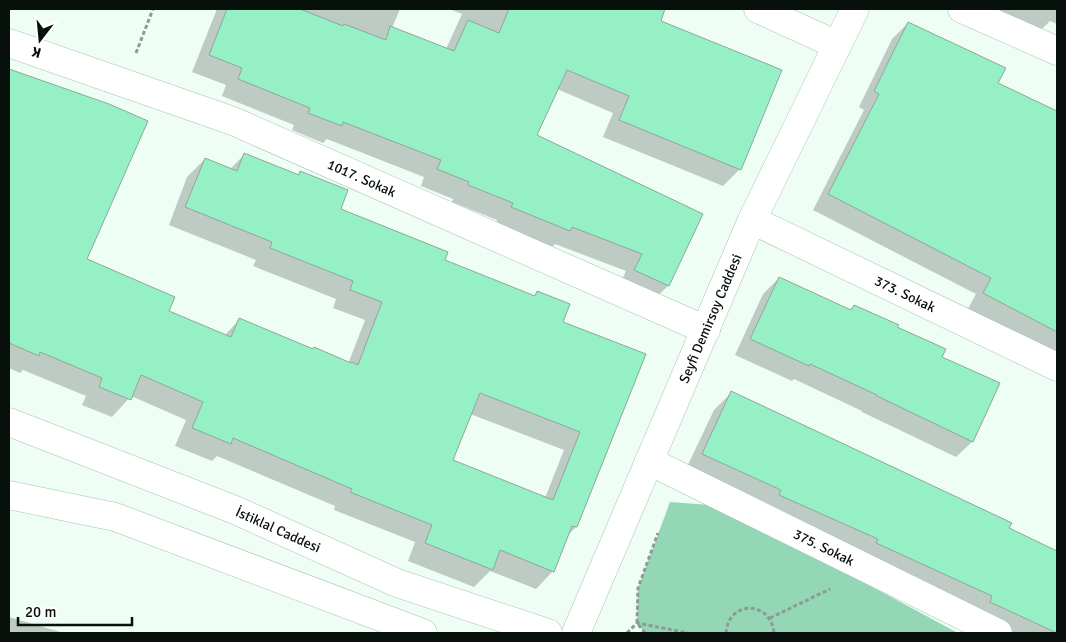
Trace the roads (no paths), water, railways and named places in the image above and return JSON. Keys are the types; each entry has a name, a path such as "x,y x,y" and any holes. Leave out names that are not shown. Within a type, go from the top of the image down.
{"main road":[{"path":"758,9 837,44"},
{"name":"Seyfi Demirsoy Caddesi","path":"576,633 752,220 837,44 856,9"},
{"path":"962,9 1057,51"},
{"name":"1017. Sokak","path":"9,43 233,121 706,330"},
{"name":"373. Sokak","path":"752,220 1057,367"},
{"name":"İstiklal Caddesi","path":"9,422 235,510 397,583 548,633"},
{"name":"375. Sokak","path":"650,461 998,633"},
{"path":"9,495 115,517 423,633"}]}
